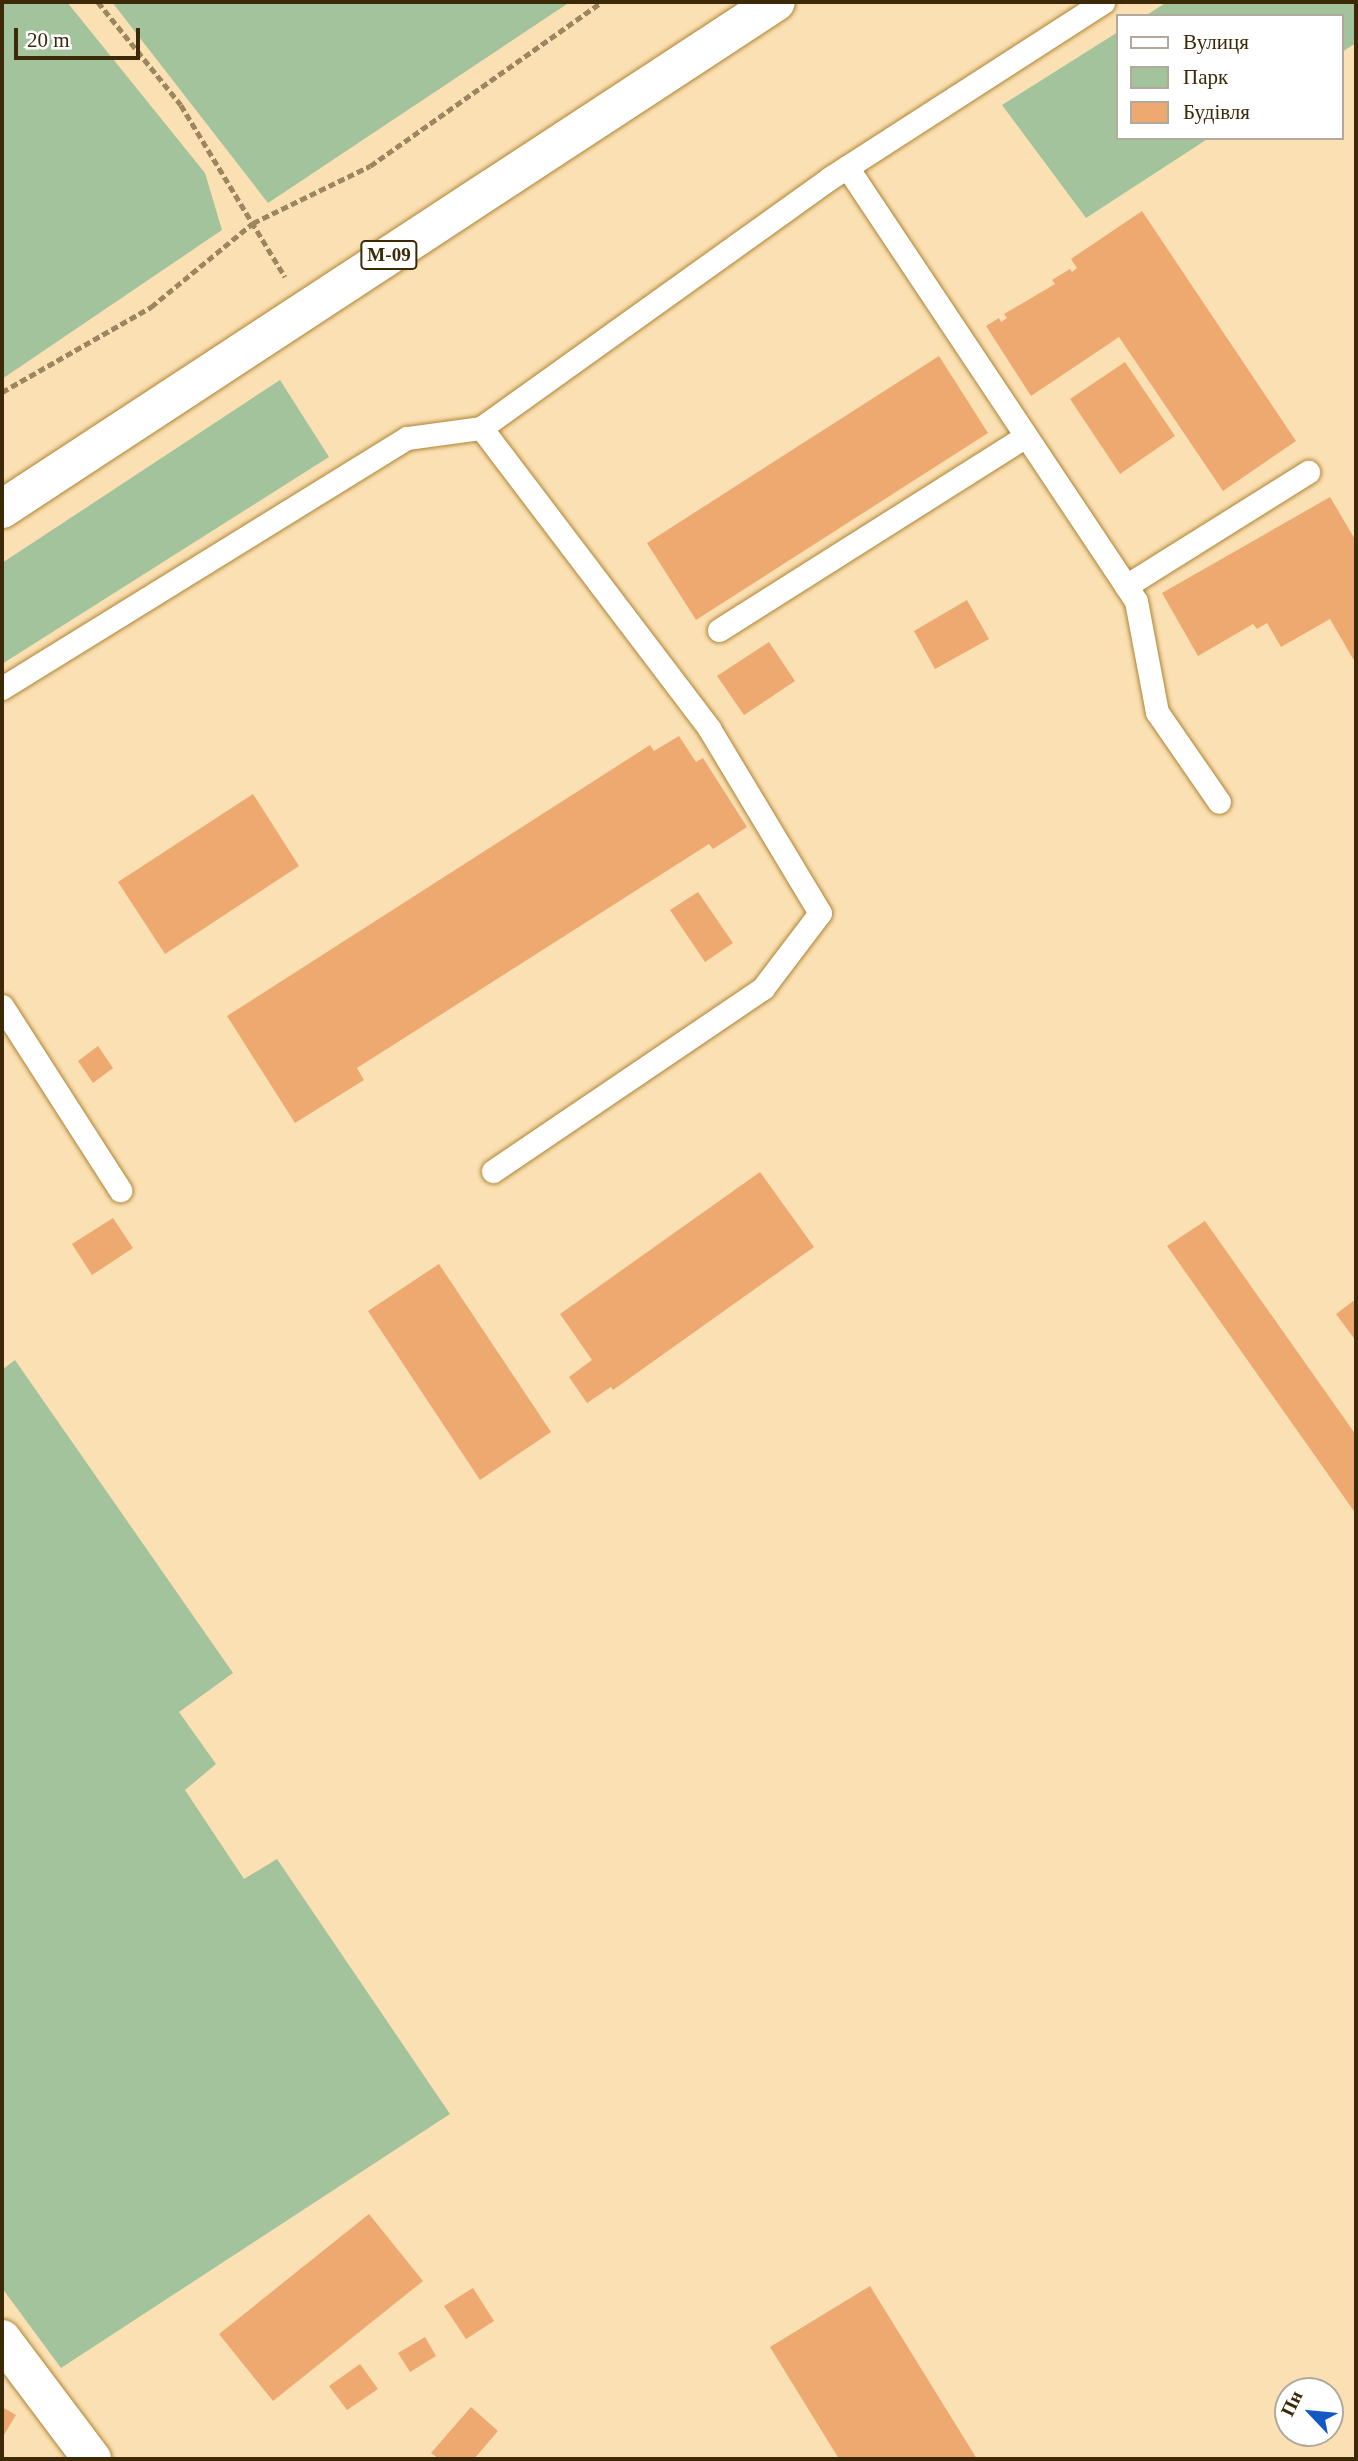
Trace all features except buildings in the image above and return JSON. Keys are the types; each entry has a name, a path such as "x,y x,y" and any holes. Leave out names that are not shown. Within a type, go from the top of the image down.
{"main road":[{"name":"М-09","path":"2,509 776,2"},
{"path":"2,2339 92,2459"}],"lane":[{"path":"2,688 407,438 481,428 847,167 1102,2"},
{"path":"847,167 1024,437 1136,601 1157,712 1219,802"},
{"path":"481,428 709,728 820,913 763,988 493,1171"},
{"path":"719,630 1024,437"},
{"path":"1126,586 1308,472"},
{"path":"2,1006 120,1191"}],"path":[{"path":"98,2 181,104 305,311"},
{"path":"2,392 151,307 253,223 370,166 602,2"}],"green space":[{"path":"2,2 67,2 205,173 222,230 2,379"},
{"path":"112,2 570,2 268,203"},
{"path":"1167,2 1356,2 1356,43 1344,51 1344,14 1148,14"},
{"path":"1116,33 1116,140 1206,140 1086,218 1002,105"},
{"path":"280,380 329,457 2,664 2,563"},
{"path":"15,1360 233,1673 179,1712 216,1764 185,1790 244,1879 277,1859 450,2114 61,2368 2,2288 2,1370"}]}
